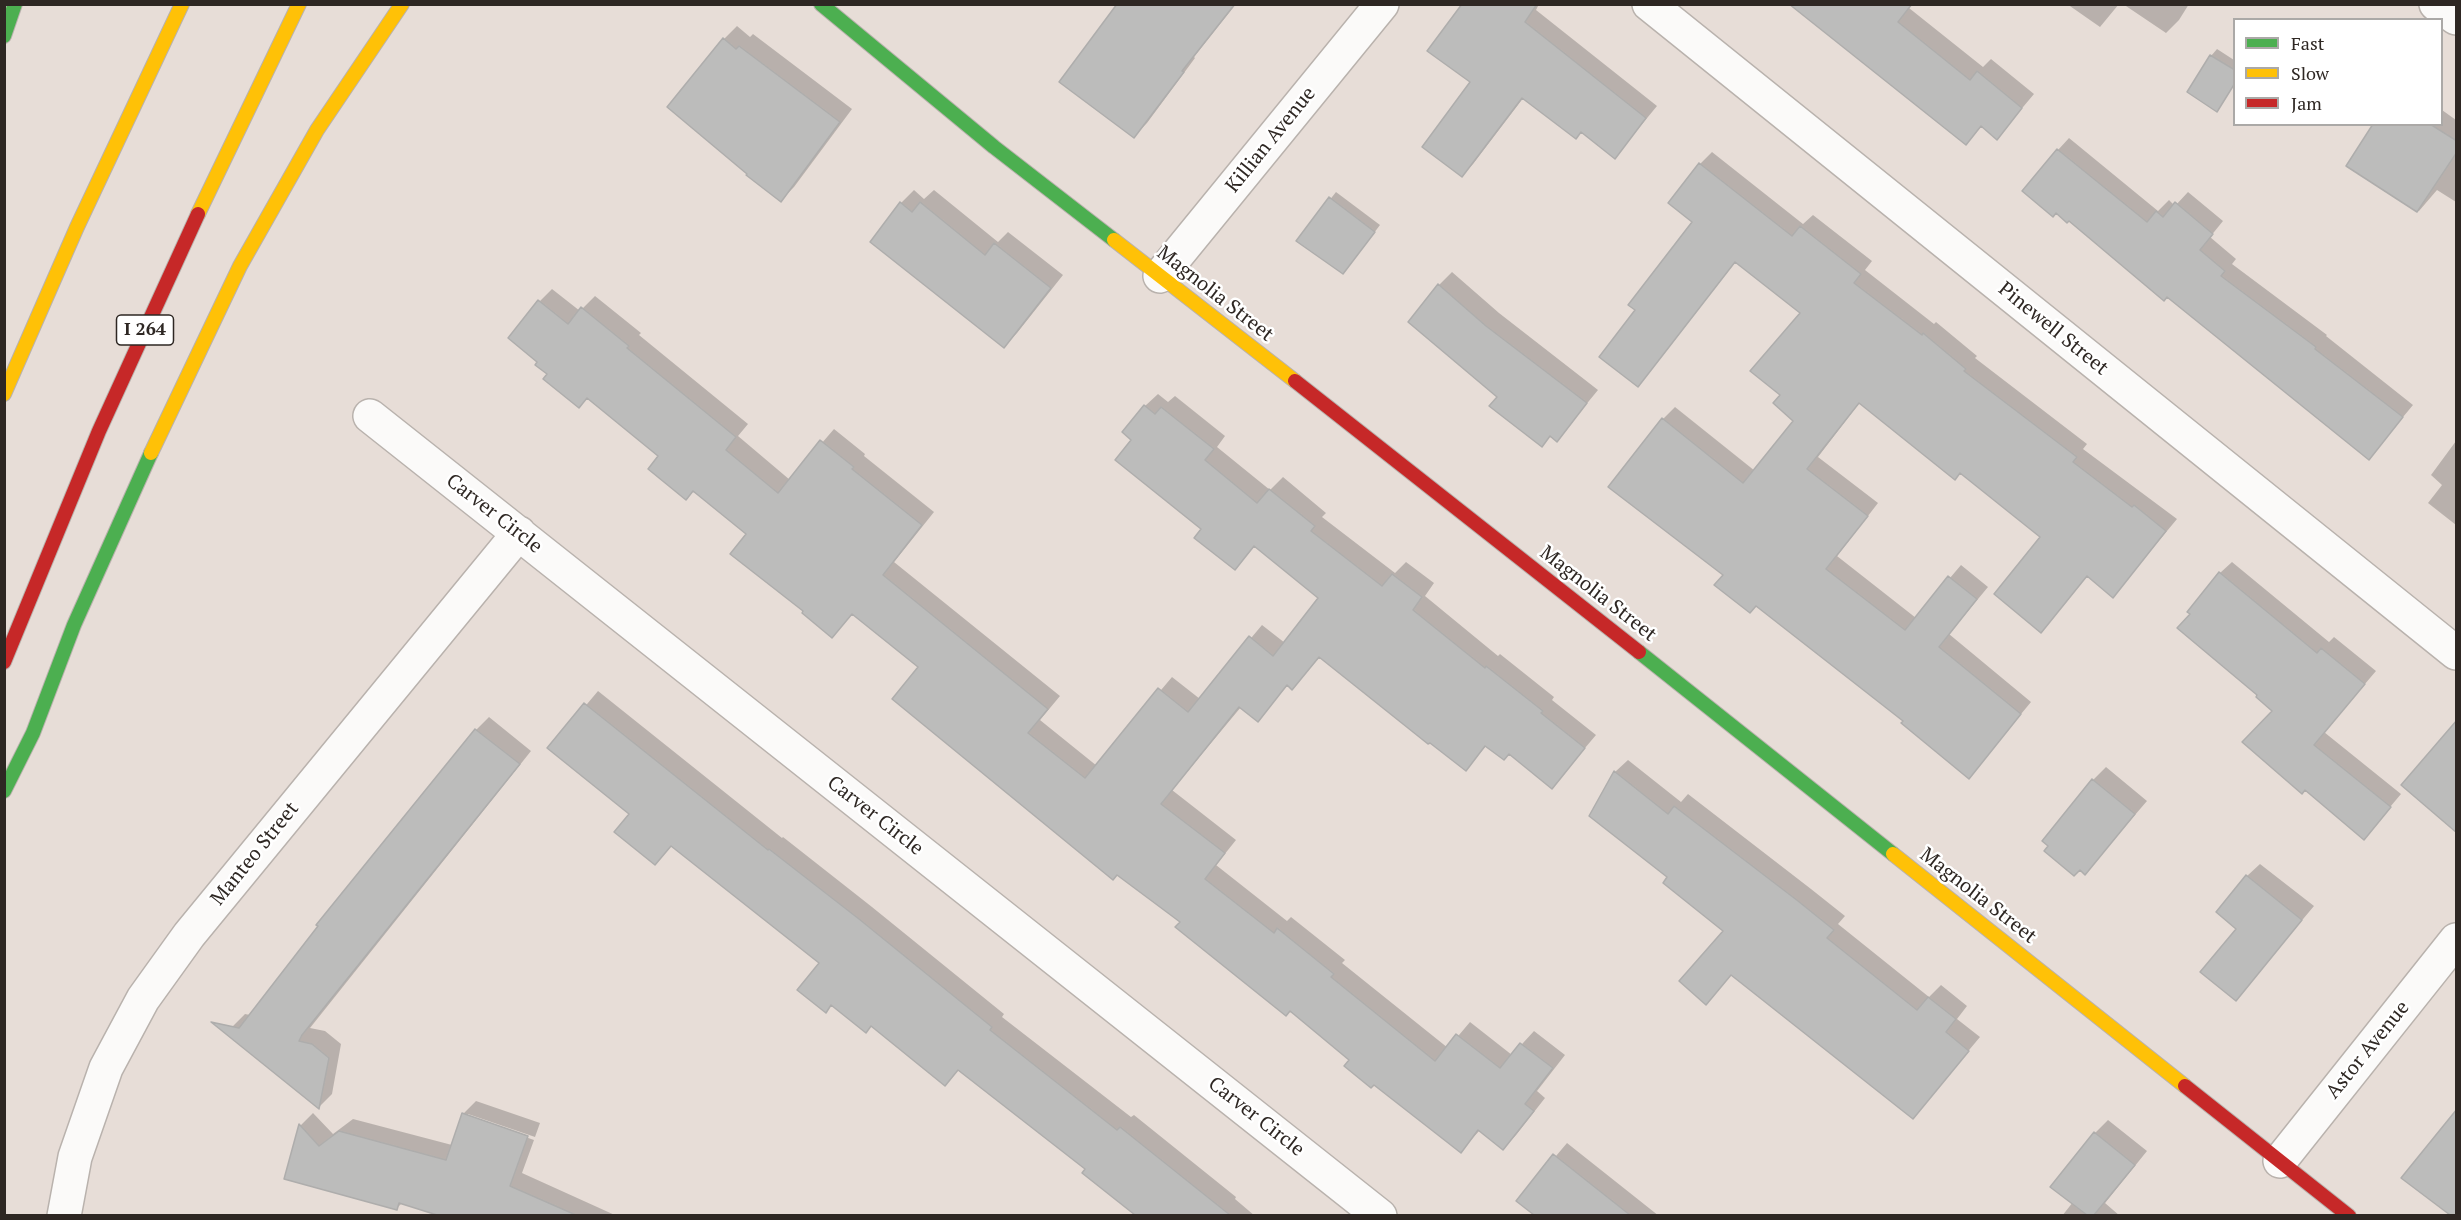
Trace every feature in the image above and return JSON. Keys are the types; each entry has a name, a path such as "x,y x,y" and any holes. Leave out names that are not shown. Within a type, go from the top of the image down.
{"main road":[{"path":"4,36 15,4"},
{"path":"4,393 77,227 182,4"},
{"name":"I 264","path":"4,662 109,409 213,180 299,4"},
{"path":"4,791 33,733 78,614 172,406 240,266 317,130 402,4"},
{"name":"Magnolia Street","path":"821,4 994,147 1455,506 2349,1215"}],"street":[{"name":"Killian Avenue","path":"1160,276 1382,4"},
{"name":"Pinewell Street","path":"1649,4 2457,653"},
{"path":"2436,4 2457,18"},
{"name":"Carver Circle","path":"370,416 1380,1215"},
{"name":"Manteo Street","path":"64,1215 75,1157 106,1068 143,999 189,935 519,533"},
{"name":"Astor Avenue","path":"2280,1161 2457,940"}],"building":[{"path":"1117,4 1235,4 1182,71 1184,72 1134,138 1059,82"},
{"path":"1462,4 1537,4 1525,22 1646,118 1615,159 1581,132 1576,139 1522,98 1462,177 1422,147 1470,82 1427,51"},
{"path":"1789,4 1912,4 1898,22 1970,80 1977,71 2022,108 1997,140 1981,126 1966,145"},
{"path":"723,38 736,49 739,46 840,122 781,202 667,107"},
{"path":"2210,55 2233,69 2233,86 2217,112 2187,92"},
{"path":"2372,126 2433,126 2457,141 2457,152 2417,212 2346,166"},
{"path":"2057,149 2147,222 2156,211 2163,217 2175,202 2213,234 2200,250 2225,271 2221,276 2316,347 2315,349 2403,417 2369,460 2167,297 2164,301 2069,221 2067,223 2056,213 2053,217 2022,191"},
{"path":"1699,163 1792,236 1800,226 1861,274 1854,283 1922,335 1923,333 1966,369 1964,371 2077,457 2073,462 2132,507 2134,505 2166,531 2113,598 2087,576 2041,633 1994,594 2040,537 1960,473 1955,480 1859,403 1807,469 1868,516 1826,569 1905,630 1948,576 1977,599 1939,647 2021,714 1969,779 1901,723 1903,721 1756,606 1750,613 1714,585 1723,575 1608,487 1662,418 1743,483 1793,421 1773,403 1780,395 1750,371 1800,313 1735,262 1638,387 1599,357 1635,310 1628,305 1692,222 1668,203"},
{"path":"1329,197 1375,232 1343,274 1296,241"},
{"path":"900,202 912,212 920,202 985,255 994,243 1051,288 1004,348 870,242"},
{"path":"1438,284 1486,326 1587,403 1557,442 1550,436 1542,447 1489,406 1497,397 1408,322"},
{"path":"538,300 568,324 581,307 629,346 627,348 736,437 726,450 778,493 820,440 922,525 883,575 1048,709 1028,733 1085,778 1158,688 1188,712 1249,636 1273,656 1318,598 1254,546 1235,570 1194,538 1201,529 1115,460 1131,440 1122,432 1144,405 1155,414 1161,407 1214,449 1205,460 1257,503 1269,489 1315,526 1311,531 1382,586 1392,574 1422,597 1413,610 1543,711 1541,713 1585,748 1552,789 1509,754 1504,760 1485,746 1466,771 1430,743 1428,744 1319,657 1292,690 1287,685 1258,722 1239,707 1161,804 1225,853 1205,879 1274,933 1277,928 1334,974 1331,977 1435,1061 1456,1034 1500,1068 1520,1043 1553,1068 1525,1104 1534,1111 1503,1150 1478,1130 1461,1153 1374,1085 1371,1088 1344,1066 1349,1060 1290,1011 1286,1016 1175,927 1180,922 1117,875 1113,880 892,699 918,667 852,614 832,638 802,613 803,611 730,554 746,534 693,491 686,500 648,469 658,456 587,398 579,408 543,379 547,374 535,365 537,362 508,338"},
{"path":"2219,572 2317,653 2321,648 2365,684 2314,745 2391,807 2364,840 2305,790 2302,794 2242,742 2272,711 2256,697 2257,695 2177,628 2190,614 2187,612"},
{"path":"584,703 768,850 859,919 992,1027 990,1030 1117,1130 1120,1127 1230,1215 1135,1215 1082,1173 1085,1169 958,1070 945,1086 871,1026 866,1033 831,1005 826,1013 797,990 819,963 671,846 655,865 614,832 629,814 547,748"},
{"path":"2457,720 2457,833 2401,785"},
{"path":"475,729 520,764 302,1035 299,1041 312,1044 329,1058 319,1109 211,1022 239,1028 318,926 316,925"},
{"path":"1614,771 1668,814 1674,806 1798,901 1834,930 1827,938 1917,1010 1928,997 1956,1019 1946,1032 1969,1051 1913,1119 1731,975 1706,1005 1679,981 1723,931 1663,883 1667,877 1589,816"},
{"path":"2092,779 2135,814 2085,875 2080,870 2074,876 2044,851 2048,846 2042,841"},
{"path":"2246,875 2302,920 2236,1001 2200,972 2236,929 2216,912"},
{"path":"2457,1109 2457,1215 2450,1215 2401,1178"},
{"path":"462,1113 528,1136 510,1186 576,1215 437,1215 399,1203 397,1210 284,1179 299,1124 319,1146 339,1131 446,1160"},
{"path":"2094,1132 2135,1165 2094,1215 2087,1215 2050,1187"},
{"path":"1553,1154 1630,1215 1534,1215 1516,1201"}],"traffic: fast":[{"path":"4,36 15,4"},
{"path":"821,4 994,147 1114,240"},
{"path":"4,791 33,733 74,625 151,453"},
{"path":"1639,652 1893,854"}],"traffic: slow":[{"path":"4,394 77,227 182,4"},
{"path":"198,214 299,4"},
{"path":"151,453 240,266 317,130 402,4"},
{"path":"1114,240 1295,381"},
{"path":"1893,854 2185,1086"}],"traffic: jam":[{"path":"4,662 99,431 198,214"},
{"path":"1295,381 1639,652"},
{"path":"2185,1086 2349,1216"}]}
